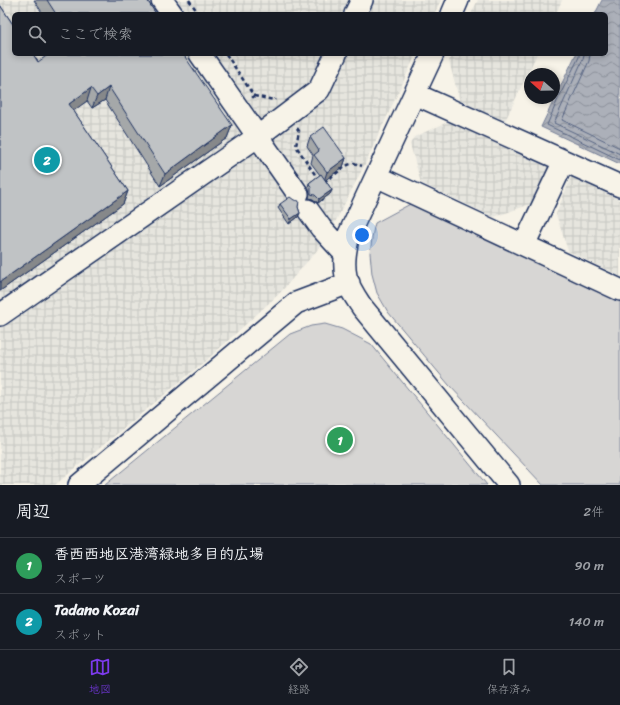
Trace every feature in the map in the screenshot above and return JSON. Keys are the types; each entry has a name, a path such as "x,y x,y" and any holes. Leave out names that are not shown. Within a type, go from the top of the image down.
{"street":[{"path":"162,0 171,12"},
{"path":"356,12 362,0"},
{"path":"453,12 458,0"},
{"path":"201,56 321,228 344,254"},
{"path":"0,315 288,114 319,90 335,56"},
{"path":"432,56 415,94 371,172 349,234 344,254 346,276 362,307 509,485"},
{"path":"415,94 620,186"},
{"path":"524,245 564,161"},
{"path":"371,172 620,290"},
{"path":"79,485 296,303 349,283"}],"path":[{"path":"189,0 198,12"},
{"path":"254,96 274,100 277,98 299,131 296,146 318,180"},
{"path":"323,183 354,162 371,172"}],"shaded area":[{"path":"0,0 441,0 435,12 12,12 12,56 415,56 365,164 326,240 280,293 210,357 55,485 0,485"},
{"path":"478,0 562,0 557,12 472,12"},
{"path":"451,56 536,56 530,68 524,68 524,81 504,123 460,102 449,61"},
{"path":"450,121 551,168 534,203 494,217 421,183 410,144 414,137"},
{"path":"571,177 620,200 620,276 568,251 556,214"},
{"path":"414,202 620,299 620,485 543,485 449,385 388,312 377,293 372,274 370,253 375,223"},
{"path":"325,324 342,329 371,344 487,485 105,485 290,334 311,326"}],"water":[{"path":"602,0 620,0 620,164 541,127 552,104 560,104 560,87 575,56 608,56 608,12 596,12"}],"building":[{"path":"47,0 147,0 155,12 55,12"},
{"path":"0,5 12,23 12,56 34,56 38,62 46,56 184,56 232,125 165,174 109,87 97,96 91,88 69,104 128,191 0,282"},
{"path":"324,127 346,158 327,172 314,155 319,151 310,137"},
{"path":"321,174 332,190 319,199 315,195 311,194 309,183"},
{"path":"290,197 299,201 298,207 300,213 291,219 280,204"}],"place":[{"name":"Tadano Kozai","path":"47,160"},
{"name":"香西西地区港湾緑地多目的広場","path":"340,440"}]}
